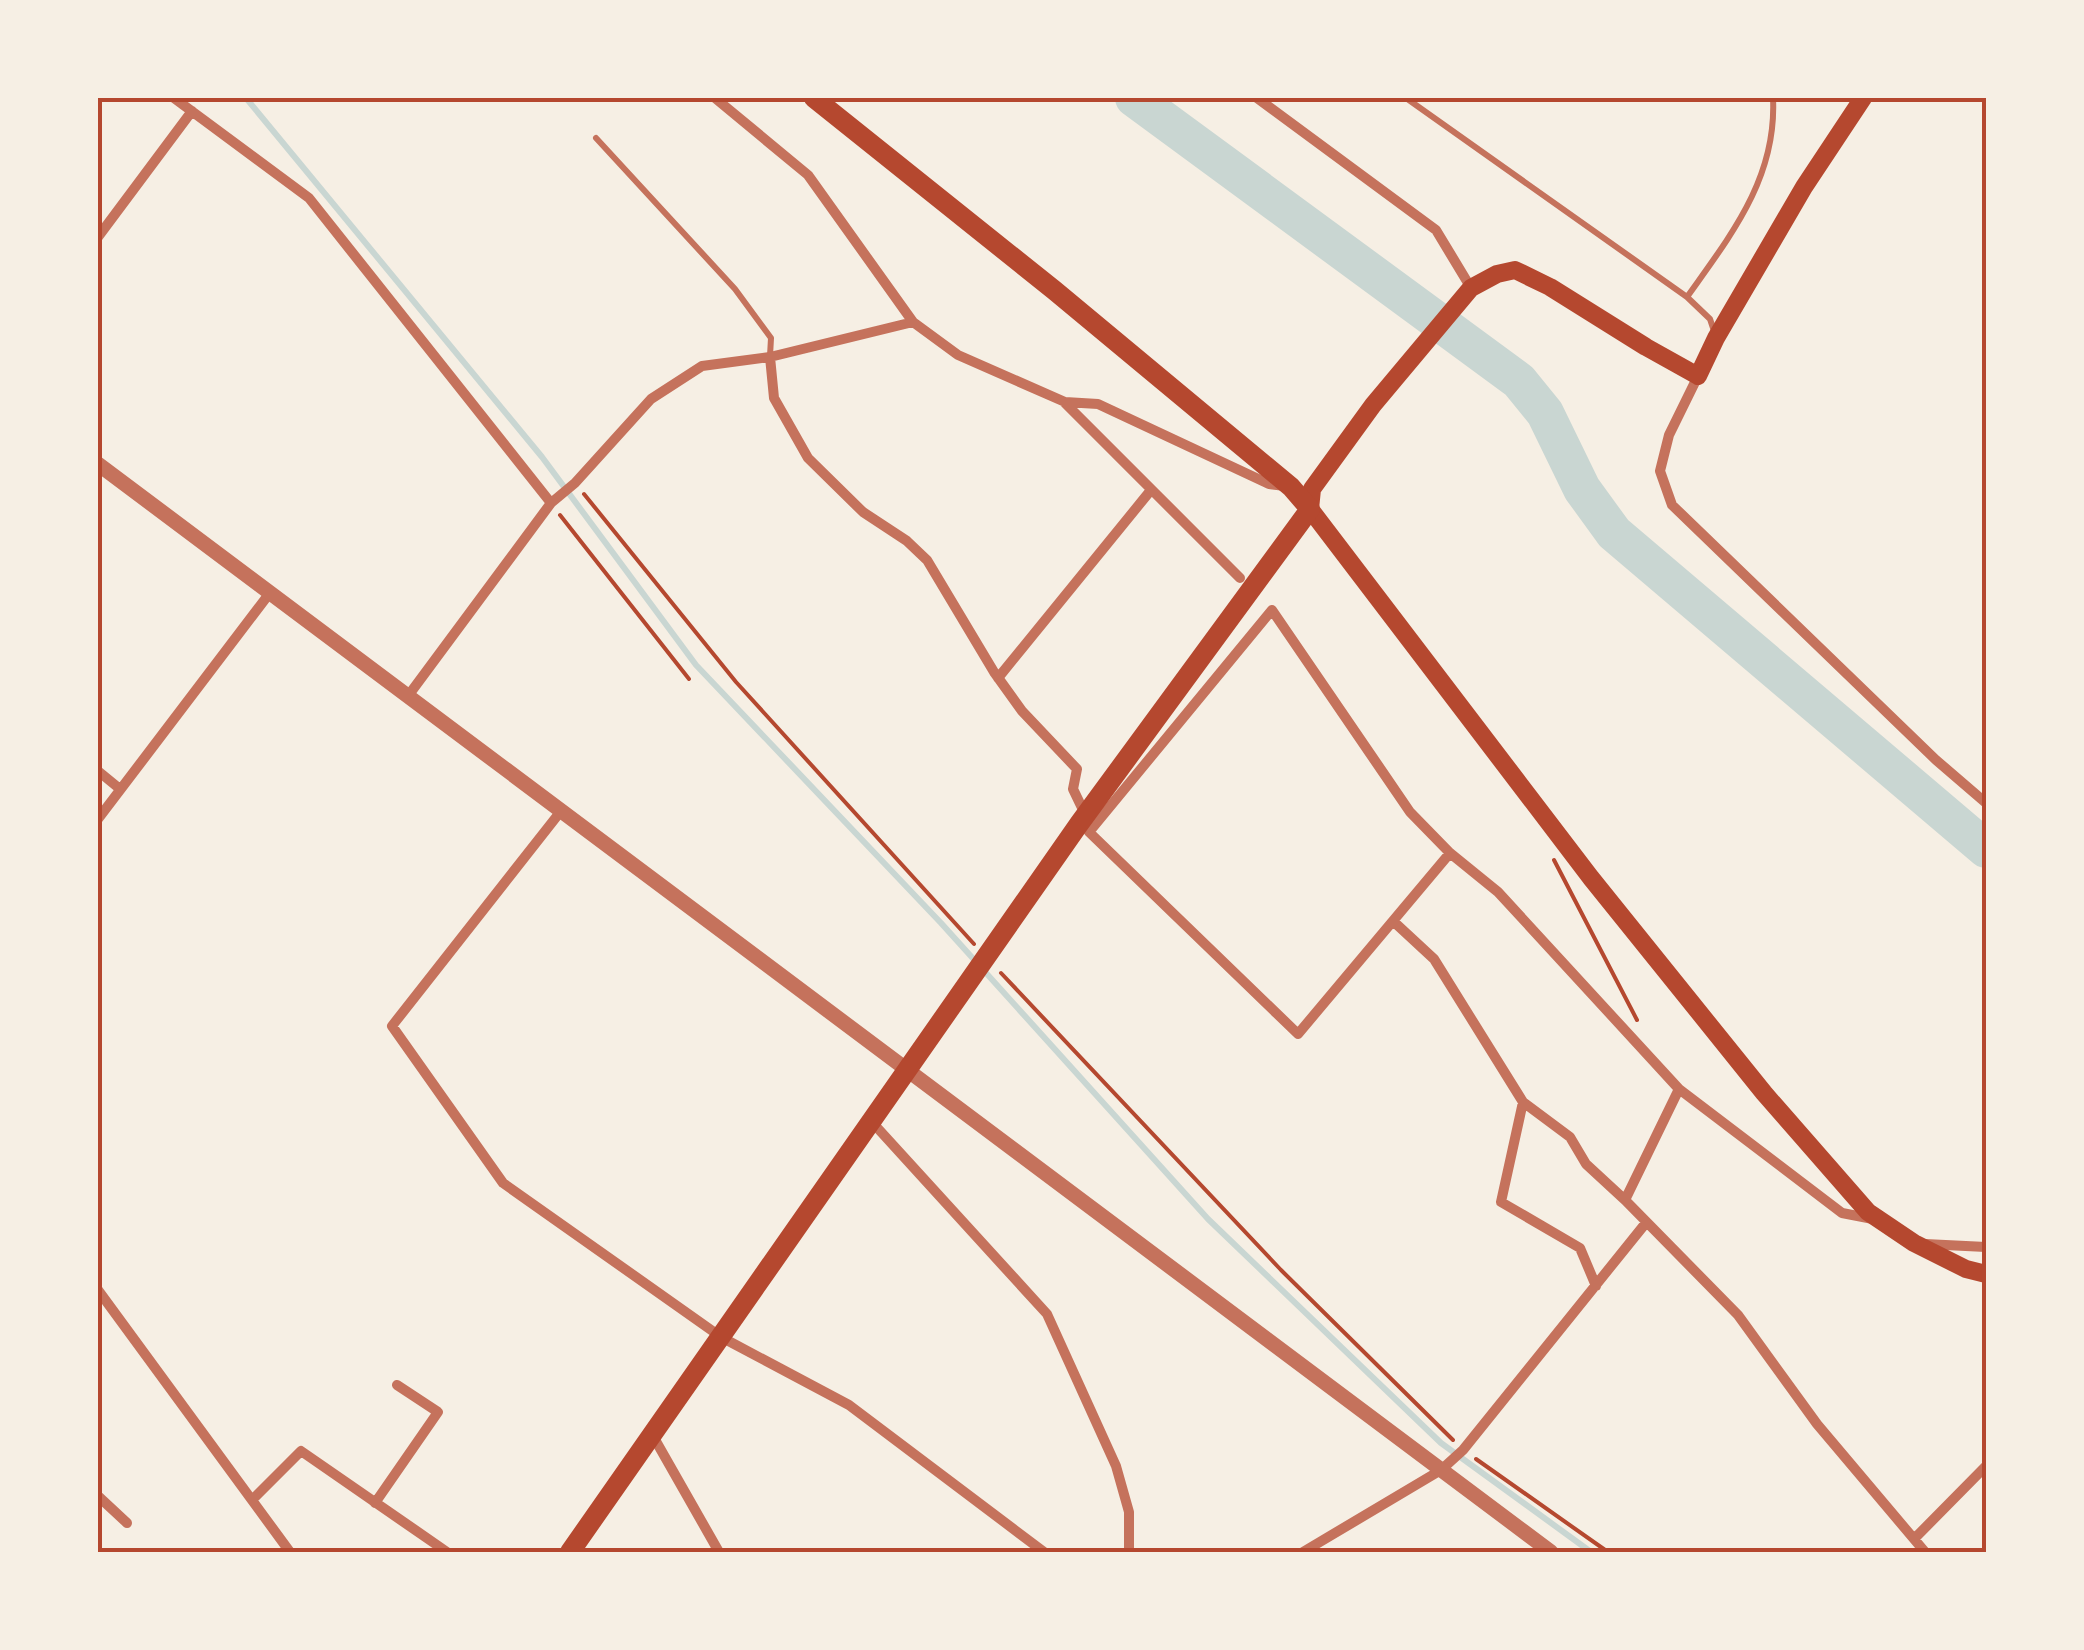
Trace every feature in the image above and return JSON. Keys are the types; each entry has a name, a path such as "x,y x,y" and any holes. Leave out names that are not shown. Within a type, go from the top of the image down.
{"main road":[{"path":"814,98 1291,487 1764,1094 1868,1212 1914,1244 1966,1270 1986,1274"},
{"path":"570,1552 986,956 1310,509 1312,489 1373,405 1471,288 1497,274 1515,270 1698,376 1804,187 1863,98"}],"street":[{"path":"174,98 309,198 564,493"},
{"path":"715,98 808,175 913,322 976,365 1065,402 1098,404 1269,484 1291,487"},
{"path":"1256,98 1436,230 1471,288"},
{"path":"98,237 192,111"},
{"path":"408,696 564,493 650,399 702,366 770,357 913,322"},
{"path":"770,357 774,398 808,458 863,512 907,541 926,560 1022,711 1078,768 1073,788 1084,823 1298,1034 1450,854"},
{"path":"1698,376 1669,435 1660,472 1672,505 1936,760 1986,803"},
{"path":"1065,402 1240,578"},
{"path":"98,464 1552,1552"},
{"path":"998,678 1152,490"},
{"path":"98,819 269,594"},
{"path":"1084,823 1272,610 1410,812 1450,854 1498,892 1679,1089 1842,1213 1880,1220"},
{"path":"98,772 120,789"},
{"path":"561,811 392,1026 503,1183 722,1337 848,1405 1044,1552"},
{"path":"1393,921 1434,959 1523,1102 1570,1137 1586,1164 1738,1315 1817,1424 1925,1552"},
{"path":"1625,1200 1679,1089"},
{"path":"1523,1102 1501,1202 1580,1248 1596,1286"},
{"path":"872,1122 1047,1314 1116,1466 1129,1512 1129,1552"},
{"path":"1303,1552 1441,1470 1463,1450 1645,1224"},
{"path":"1914,1244 1986,1247"},
{"path":"98,1290 290,1552"},
{"path":"375,1503 438,1412 397,1385"},
{"path":"653,1436 719,1552"},
{"path":"252,1500 300,1451 447,1552"},
{"path":"1914,1539 1986,1466"},
{"path":"98,1496 128,1523"}],"lane":[{"path":"1406,98 1686,298 1710,319 1716,338"},
{"path":"1686,298 1752,202 1768,164 1773,98"},
{"path":"596,138 735,289 771,338 770,357"}],"path":[{"path":"564,493 689,679"},
{"path":"564,493 986,956 1281,1270 1463,1450 1608,1552"},
{"path":"1555,830 1554,864 1641,1028"}],"waterway":[{"path":"246,98 542,457 696,665 941,923 1208,1219 1441,1443 1591,1552"},
{"path":"1134,98 1519,381 1545,413 1582,489 1614,533 1986,849"}]}
